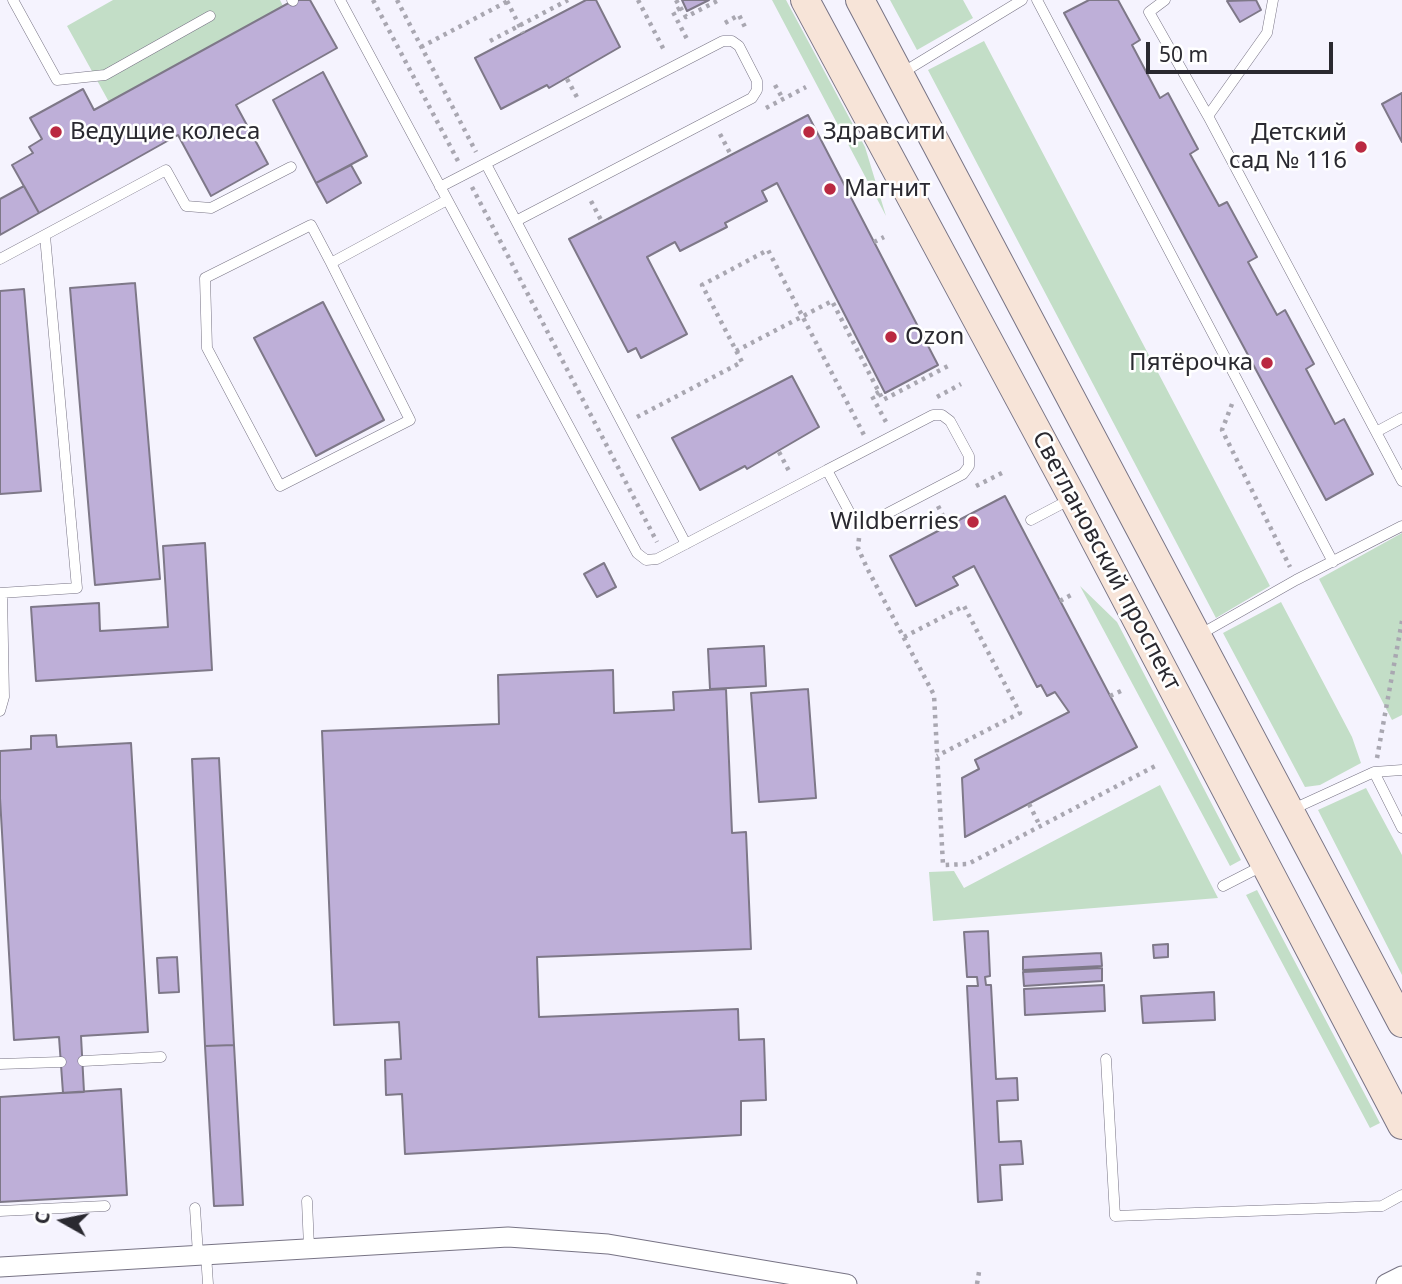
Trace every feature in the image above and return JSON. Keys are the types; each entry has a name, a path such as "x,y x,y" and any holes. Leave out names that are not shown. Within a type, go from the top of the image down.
{"main road":[{"name":"Светлановский проспект","path":"805,0 1073,498 1402,1125"},
{"name":"Светлановский проспект","path":"860,0 1402,1023"}],"street":[{"path":"0,1267 463,1237 608,1244 847,1284"},
{"path":"1386,1284 1402,1276"}],"lane":[{"path":"13,0 57,80 105,75 210,16"},
{"path":"340,0 636,553 646,560 664,556 685,544 827,470 933,415 942,415 950,421 969,456 969,466 963,474 869,523 860,523 852,517 827,470"},
{"path":"901,73 1022,0"},
{"path":"1037,0 1333,562"},
{"path":"1143,0 1208,116 1402,481"},
{"path":"1149,12 1165,0"},
{"path":"1208,116 1267,33 1273,0"},
{"path":"440,187 723,41 732,41 739,46 757,81 757,90 752,98 516,220"},
{"path":"485,164 685,544"},
{"path":"0,259 166,170 186,206 211,208 291,167"},
{"path":"331,263 447,200"},
{"path":"311,225 331,263 410,420 280,486 207,348 205,278 311,225"},
{"path":"0,711 4,697 1,593 77,588 45,236"},
{"path":"1376,432 1402,418"},
{"path":"1031,520 1073,498"},
{"path":"1196,637 1296,580 1402,526"},
{"path":"1291,810 1374,772 1402,771"},
{"path":"1374,772 1402,828"},
{"path":"1223,887 1265,864"},
{"path":"83,1061 161,1057"},
{"path":"1106,1059 1115,1216 1382,1206 1402,1195"},
{"path":"0,1064 61,1062"},
{"path":"307,1200 309,1247"},
{"path":"0,1212 105,1206"},
{"path":"195,1208 208,1284"}],"path":[{"path":"373,0 664,556"},
{"path":"397,0 485,164"},
{"path":"490,41 568,0"},
{"path":"638,0 666,54"},
{"path":"676,0 685,18 719,0"},
{"path":"421,47 509,1 523,33"},
{"path":"680,8 673,12 688,42"},
{"path":"567,79 578,99"},
{"path":"719,132 731,155"},
{"path":"590,199 602,222"},
{"path":"874,242 884,237"},
{"path":"633,419 742,362 702,285 768,250 864,435"},
{"path":"736,351 832,301 883,400 950,365"},
{"path":"1239,384 1222,430 1296,580"},
{"path":"879,392 872,396 886,424"},
{"path":"779,452 790,474"},
{"path":"938,506 947,526"},
{"path":"860,523 858,548 934,695 943,865 968,864 1159,764"},
{"path":"1060,601 1071,595"},
{"path":"904,637 964,606 1020,713 937,756"},
{"path":"1374,772 1402,621"},
{"path":"1110,696 1121,691"},
{"path":"1029,804 1040,826"},
{"path":"977,1284 979,1272"}],"green space":[{"path":"113,0 280,0 283,6 109,102 67,26"},
{"path":"772,0 786,0 865,147 886,216"},
{"path":"890,0 963,0 973,18 917,50"},
{"path":"984,41 1270,586 1216,618 928,70"},
{"path":"1402,533 1402,715 1392,720 1319,579"},
{"path":"1080,586 1117,622 1241,860 1230,866"},
{"path":"1281,602 1352,737 1361,763 1320,785 1305,787 1223,633"},
{"path":"1160,785 1218,898 933,921 929,872 954,871 964,888"},
{"path":"1366,788 1402,855 1402,975 1318,810"},
{"path":"1257,890 1380,1123 1370,1128 1246,895"}],"building":[{"path":"294,0 310,0 337,48 236,105 268,164 211,196 178,135 39,213 12,165 33,153 29,147 42,139 30,118 83,89 94,110"},
{"path":"586,0 596,0 620,47 549,88 547,85 501,109 475,58"},
{"path":"682,0 709,0 687,11"},
{"path":"1089,0 1118,0 1140,40 1132,45 1160,98 1168,93 1198,149 1190,154 1219,206 1227,202 1257,257 1248,262 1277,315 1285,310 1314,364 1306,369 1335,424 1344,419 1373,474 1326,500 1064,13"},
{"path":"1256,0 1261,10 1240,22 1227,1"},
{"path":"323,72 367,156 316,183 273,100"},
{"path":"1402,93 1402,142 1382,104"},
{"path":"808,115 938,365 885,393 777,183 762,191 767,201 725,223 727,227 680,251 675,242 647,257 687,334 641,358 636,348 628,352 569,239"},
{"path":"351,165 361,183 327,203 316,183"},
{"path":"24,186 39,213 0,235 0,199"},
{"path":"135,283 160,579 95,585 70,288"},
{"path":"24,289 41,491 0,494 0,291"},
{"path":"323,302 384,420 316,456 254,338"},
{"path":"792,376 819,427 747,469 745,466 700,490 672,438"},
{"path":"1005,496 1137,747 965,837 962,778 979,769 975,760 1069,712 1055,692 1047,696 1041,685 1037,687 974,566 953,577 958,585 916,606 890,556"},
{"path":"205,543 212,670 36,681 31,607 99,603 100,631 168,627 163,546"},
{"path":"604,563 616,587 597,597 584,574"},
{"path":"764,646 766,686 710,689 708,649"},
{"path":"613,670 614,713 674,710 673,692 726,689 732,833 746,832 751,949 537,957 539,1017 738,1009 739,1040 764,1039 766,1100 741,1101 741,1135 405,1154 402,1094 386,1095 385,1060 401,1059 399,1022 334,1025 322,731 499,724 498,675"},
{"path":"808,689 816,798 759,802 751,693"},
{"path":"56,735 57,747 131,743 148,1032 81,1036 84,1092 63,1093 59,1037 14,1040 0,798 0,751 31,749 31,736"},
{"path":"219,758 234,1045 205,1046 192,759"},
{"path":"988,931 990,976 985,977 986,985 991,985 996,1079 1017,1078 1018,1100 997,1101 999,1142 1021,1141 1023,1164 1000,1165 1002,1200 978,1202 967,986 978,986 977,977 967,977 964,932"},
{"path":"1168,944 1168,957 1154,958 1153,945"},
{"path":"1101,953 1102,966 1023,970 1023,957"},
{"path":"177,957 179,992 159,993 157,958"},
{"path":"1102,968 1102,981 1024,986 1023,972"},
{"path":"1104,985 1105,1011 1025,1015 1024,989"},
{"path":"1214,992 1215,1020 1143,1023 1141,996"},
{"path":"234,1045 243,1205 214,1206 205,1046"},
{"path":"121,1089 127,1195 0,1202 0,1097"}],"place":[{"name":"Ведущие колеса","path":"56,132"},
{"name":"Здравсити","path":"809,132"},
{"name":"Детский сад № 116","path":"1361,147"},
{"name":"Магнит","path":"830,189"},
{"name":"Ozon","path":"891,337"},
{"name":"Пятёрочка","path":"1267,363"},
{"name":"Wildberries","path":"973,522"}]}
